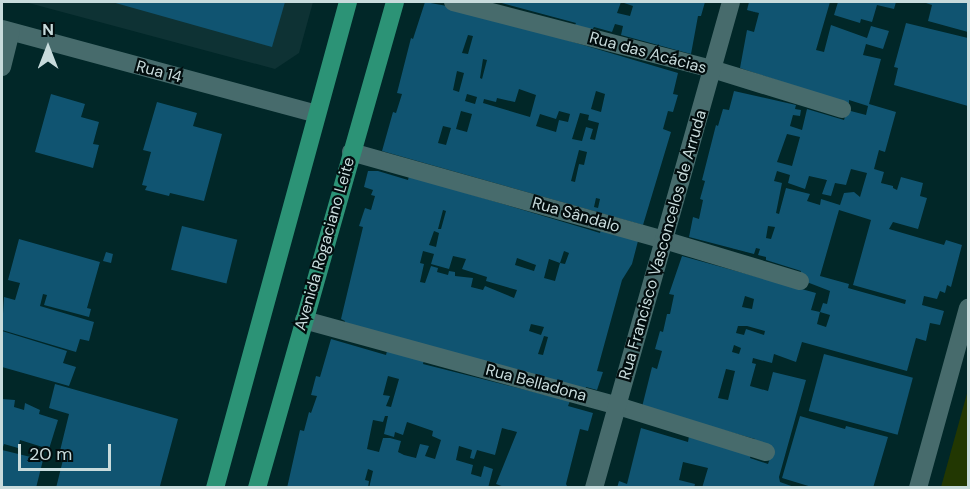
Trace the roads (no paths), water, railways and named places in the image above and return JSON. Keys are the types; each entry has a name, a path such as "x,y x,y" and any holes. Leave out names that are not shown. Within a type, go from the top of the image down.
{"main road":[{"path":"215,488 348,2"},
{"name":"Avenida Rogaciano Leite","path":"257,488 395,2"}],"street":[{"name":"Rua das Acácias","path":"453,2 712,69 842,109"},
{"name":"Rua Francisco Vasconcelos de Arruda","path":"594,488 731,2"},
{"name":"Rua 14","path":"6,31 317,114"},
{"path":"2,67 6,31"},
{"name":"Rua Sândalo","path":"351,152 664,240 800,281"},
{"path":"918,488 969,308"},
{"name":"Rua Belladona","path":"304,320 618,406 766,452"}]}
